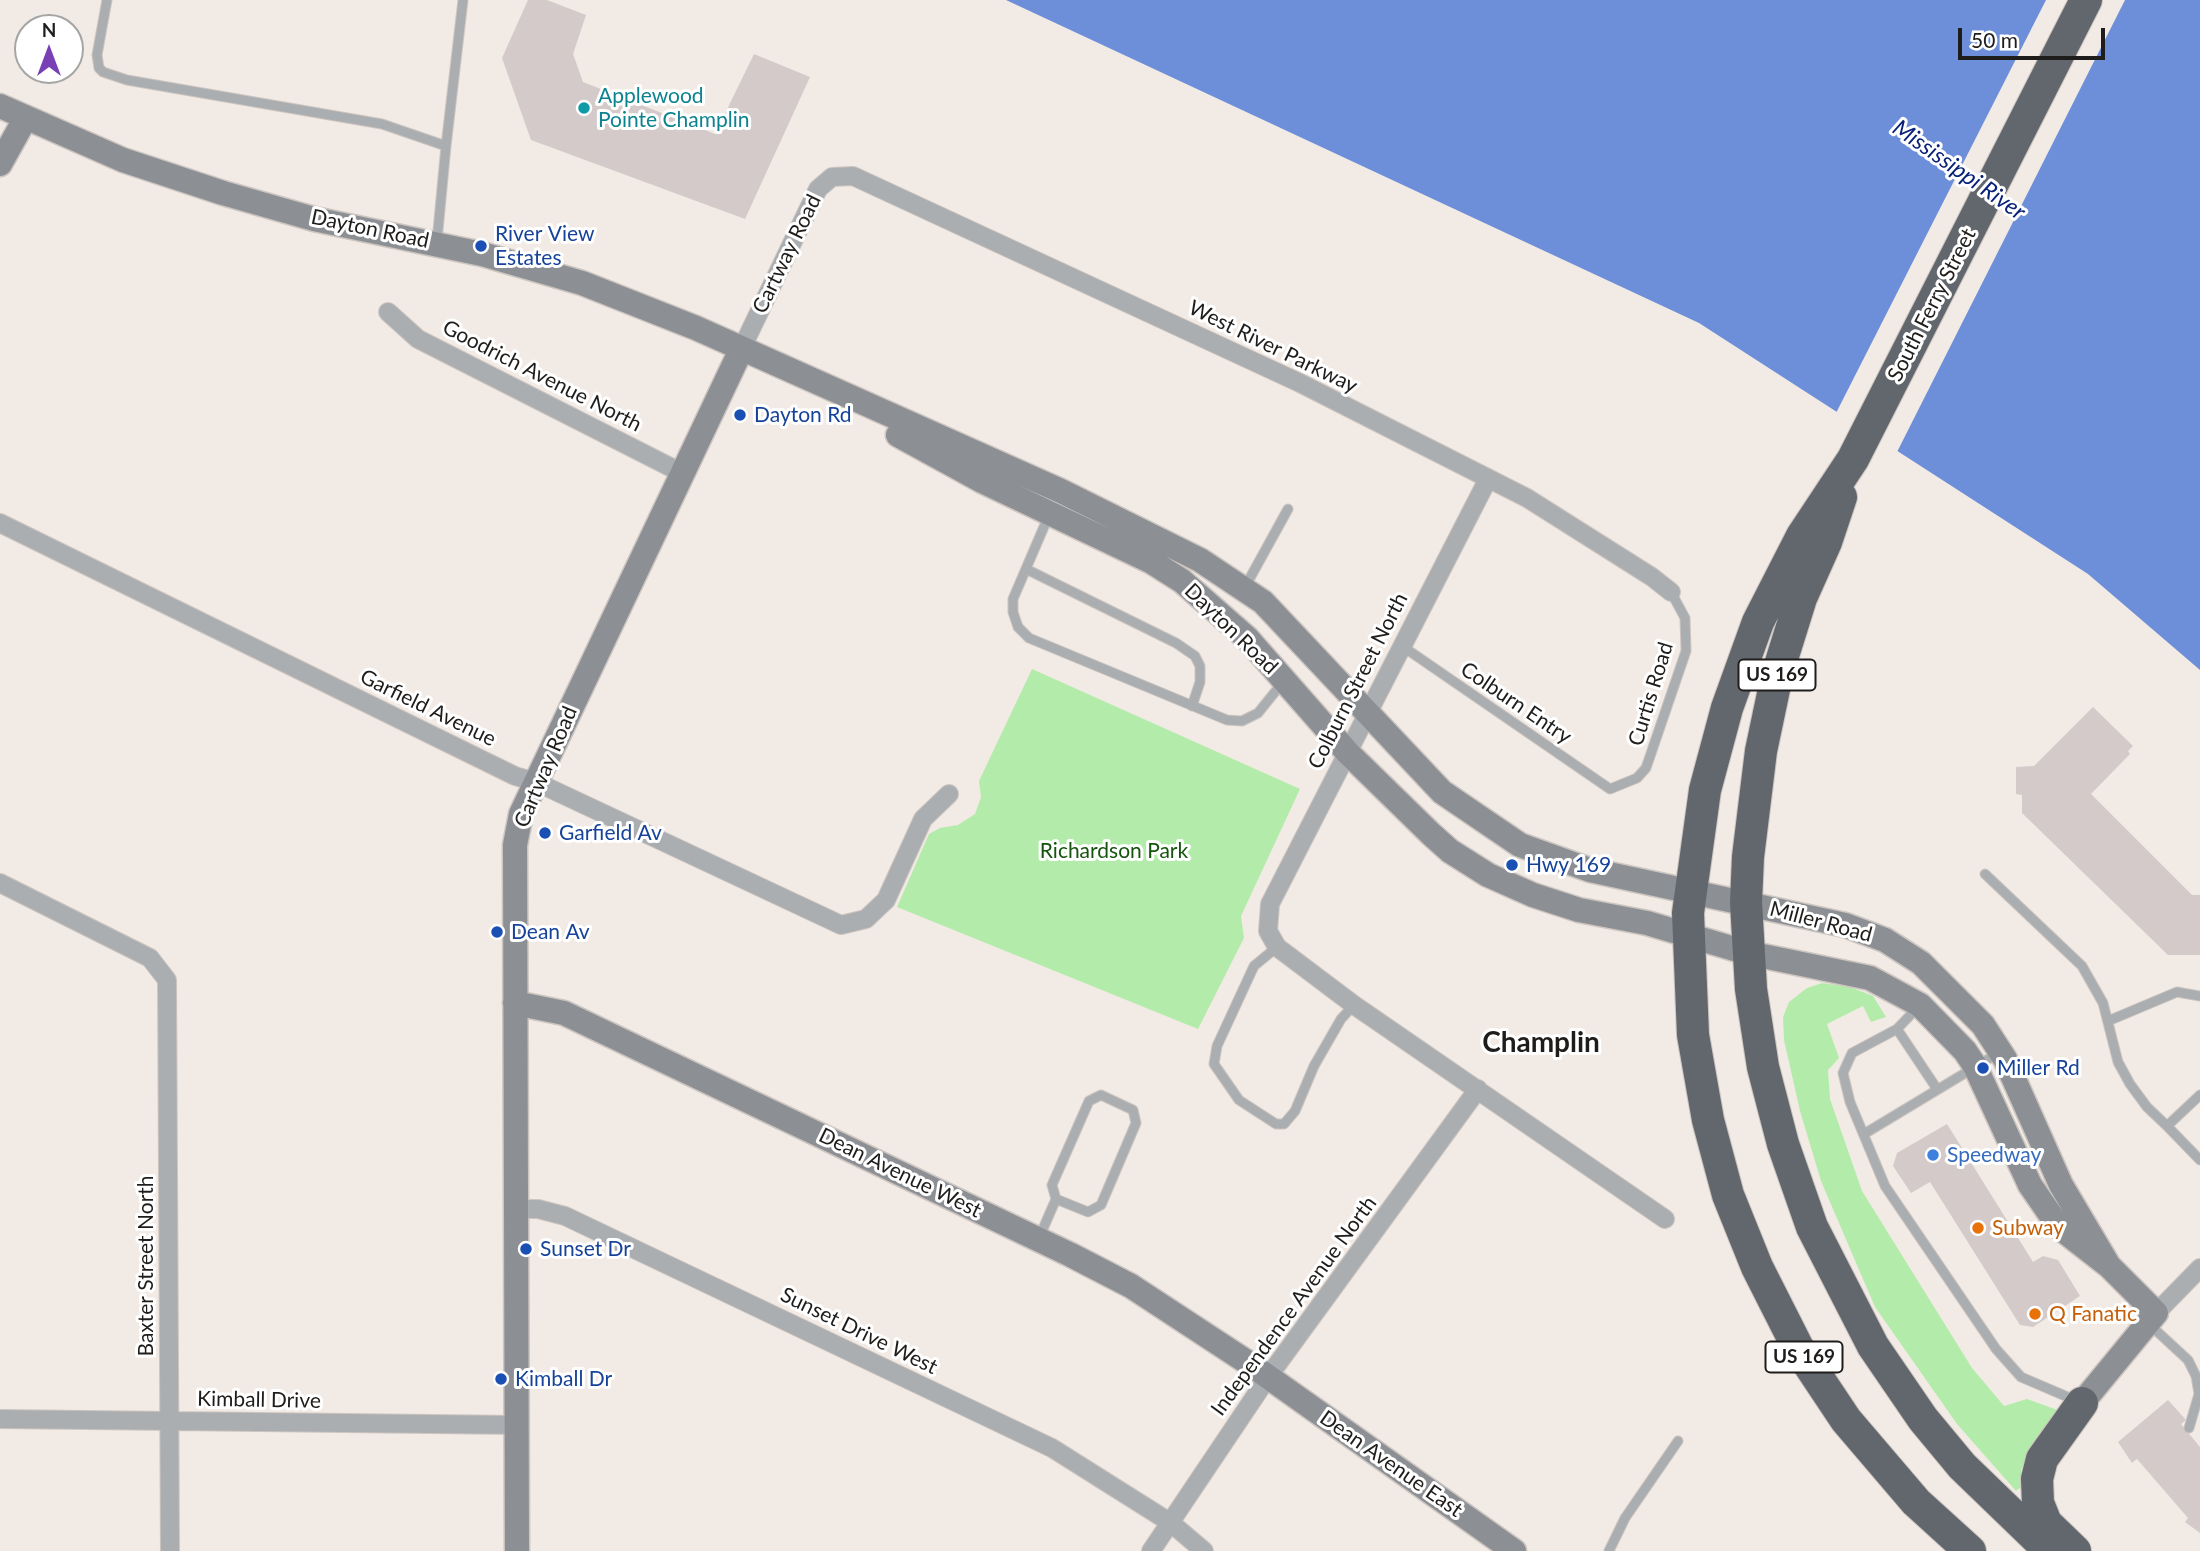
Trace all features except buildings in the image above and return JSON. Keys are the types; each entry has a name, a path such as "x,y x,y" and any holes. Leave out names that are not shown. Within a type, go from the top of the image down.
{"highway":[{"name":"South Ferry Street","path":"1853,459 2086,0"},
{"name":"US 169","path":"1853,459 1802,536 1748,647 1727,708 1705,790 1690,890 1687,937 1693,1035 1708,1121 1728,1195 1757,1267 1798,1348 1846,1420 1916,1502 1970,1551"},
{"name":"US 169","path":"1853,459 1826,542 1801,598 1777,675 1759,763 1746,902 1755,1023 1772,1105 1795,1181 1830,1266 1873,1346 1923,1419 1981,1487 2050,1551"},
{"path":"2075,1551 2046,1523 2038,1503 2037,1479 2042,1459 2082,1403"}],"street":[{"name":"Dayton Road","path":"0,106 123,160 223,193 314,219 437,243 582,283 741,350 1056,501 1188,554 1263,602 1315,654 1442,792 1520,845 1590,870 1690,890"},
{"path":"0,164 25,119"},
{"name":"Cartway Road","path":"517,1551 514,1003 515,845 521,814 680,472 818,189 827,180 839,175"},
{"name":"West River Parkway","path":"839,175 867,181 1288,377 1559,516 1671,592"},
{"name":"Goodrich Avenue North","path":"388,312 418,338 680,472"},
{"name":"Colburn Street North","path":"1277,947 1268,931 1270,904 1488,479"},
{"name":"Dayton Road","path":"1056,501 1182,581 1247,638 1348,752 1450,851 1488,875 1567,906 1647,923 1687,937"},
{"name":"Garfield Avenue","path":"0,523 514,776 536,782 841,925 866,919 886,900 923,820 949,794"},
{"name":"Baxter Street North","path":"0,883 150,958 167,980 170,1551"},
{"name":"Miller Road","path":"1690,890 1845,925 1885,940 1906,951 1954,993 1983,1026 2000,1052 2061,1185 2109,1266 2152,1318"},
{"name":"Miller Road","path":"1687,937 1748,953 1870,978 1920,1004 1965,1051 1975,1066 2016,1158 2041,1203 2059,1227 2109,1266"},
{"path":"1277,947 1354,1004 1665,1219"},
{"name":"Dean Avenue West","path":"514,1003 564,1013 1131,1286 1268,1377"},
{"name":"Independence Avenue North","path":"1151,1551 1268,1377 1478,1089"},
{"name":"Sunset Drive West","path":"515,1209 538,1209 565,1216 1052,1448 1171,1523 1204,1551"},
{"path":"2082,1403 2152,1318 2200,1268"},
{"name":"Dean Avenue East","path":"1268,1377 1514,1551"},
{"name":"Kimball Drive","path":"0,1419 517,1425"}],"lane":[{"path":"107,0 97,55 99,68 103,72 127,80 382,124 446,146"},
{"path":"437,243 463,0"},
{"path":"1056,501 1013,599 1013,612 1018,628 1029,638 1227,720 1242,721 1258,713 1284,680"},
{"path":"1244,588 1288,509"},
{"path":"1026,569 1176,643 1195,656 1200,666 1200,682 1192,705"},
{"name":"Curtis Road","path":"1610,789 1637,778 1646,768 1686,651 1685,618 1671,592"},
{"name":"Colburn Entry","path":"1402,646 1610,789"},
{"path":"1985,874 2082,966 2103,1003 2118,1062 2130,1084 2147,1107 2200,1160"},
{"path":"1277,947 1255,966 1217,1046 1214,1064 1239,1100 1276,1124 1284,1124 1295,1111 1314,1066 1341,1019 1354,1004"},
{"path":"2108,1021 2178,992 2200,996"},
{"path":"1920,1004 1897,1029 1852,1053 1843,1073 1850,1102 1885,1186 1996,1349 2021,1377 2082,1403"},
{"path":"1897,1029 1937,1089"},
{"path":"1864,1134 2000,1052"},
{"path":"1038,1240 1056,1199 1052,1185 1089,1101 1101,1095 1133,1110 1136,1123 1101,1205 1088,1212 1056,1199"},
{"path":"2167,1126 2200,1095"},
{"path":"2152,1318 2188,1360 2196,1376 2199,1394 2189,1428"},
{"path":"1609,1551 1625,1518 1678,1441"}],"green space":[{"name":"Richardson Park","path":"1032,669 1300,789 1241,916 1244,938 1198,1029 897,907 929,834 940,828 958,825 975,814 981,797 979,781"},
{"path":"1822,983 1850,987 1873,996 1886,1017 1871,1022 1863,1006 1827,1024 1839,1058 1828,1070 1830,1099 1862,1191 1972,1368 2004,1406 2027,1399 2063,1412 2035,1442 2021,1470 2021,1487 2016,1491 1957,1424 1875,1307 1821,1181 1800,1111 1784,1040 1783,1017 1789,1002 1807,988"}],"water":[{"name":"Mississippi River","path":"1006,0 2200,0 2200,670 2088,574 1699,323"}],"pier":[{"path":"2046,0 2125,0 1896,454 1835,415"}],"place":[{"name":"Applewood Pointe Champlin","path":"584,108"},
{"name":"River View Estates","path":"481,246"},
{"name":"Dayton Rd","path":"740,415"},
{"name":"Garfield Av","path":"545,833"},
{"name":"Hwy 169","path":"1512,865"},
{"name":"Dean Av","path":"497,932"},
{"name":"Miller Rd","path":"1983,1068"},
{"name":"Speedway","path":"1933,1155"},
{"name":"Subway","path":"1978,1228"},
{"name":"Sunset Dr","path":"526,1249"},
{"name":"Q Fanatic","path":"2035,1314"},
{"name":"Kimball Dr","path":"501,1379"}],"district":[{"name":"Champlin","path":"1541,1043"}]}
